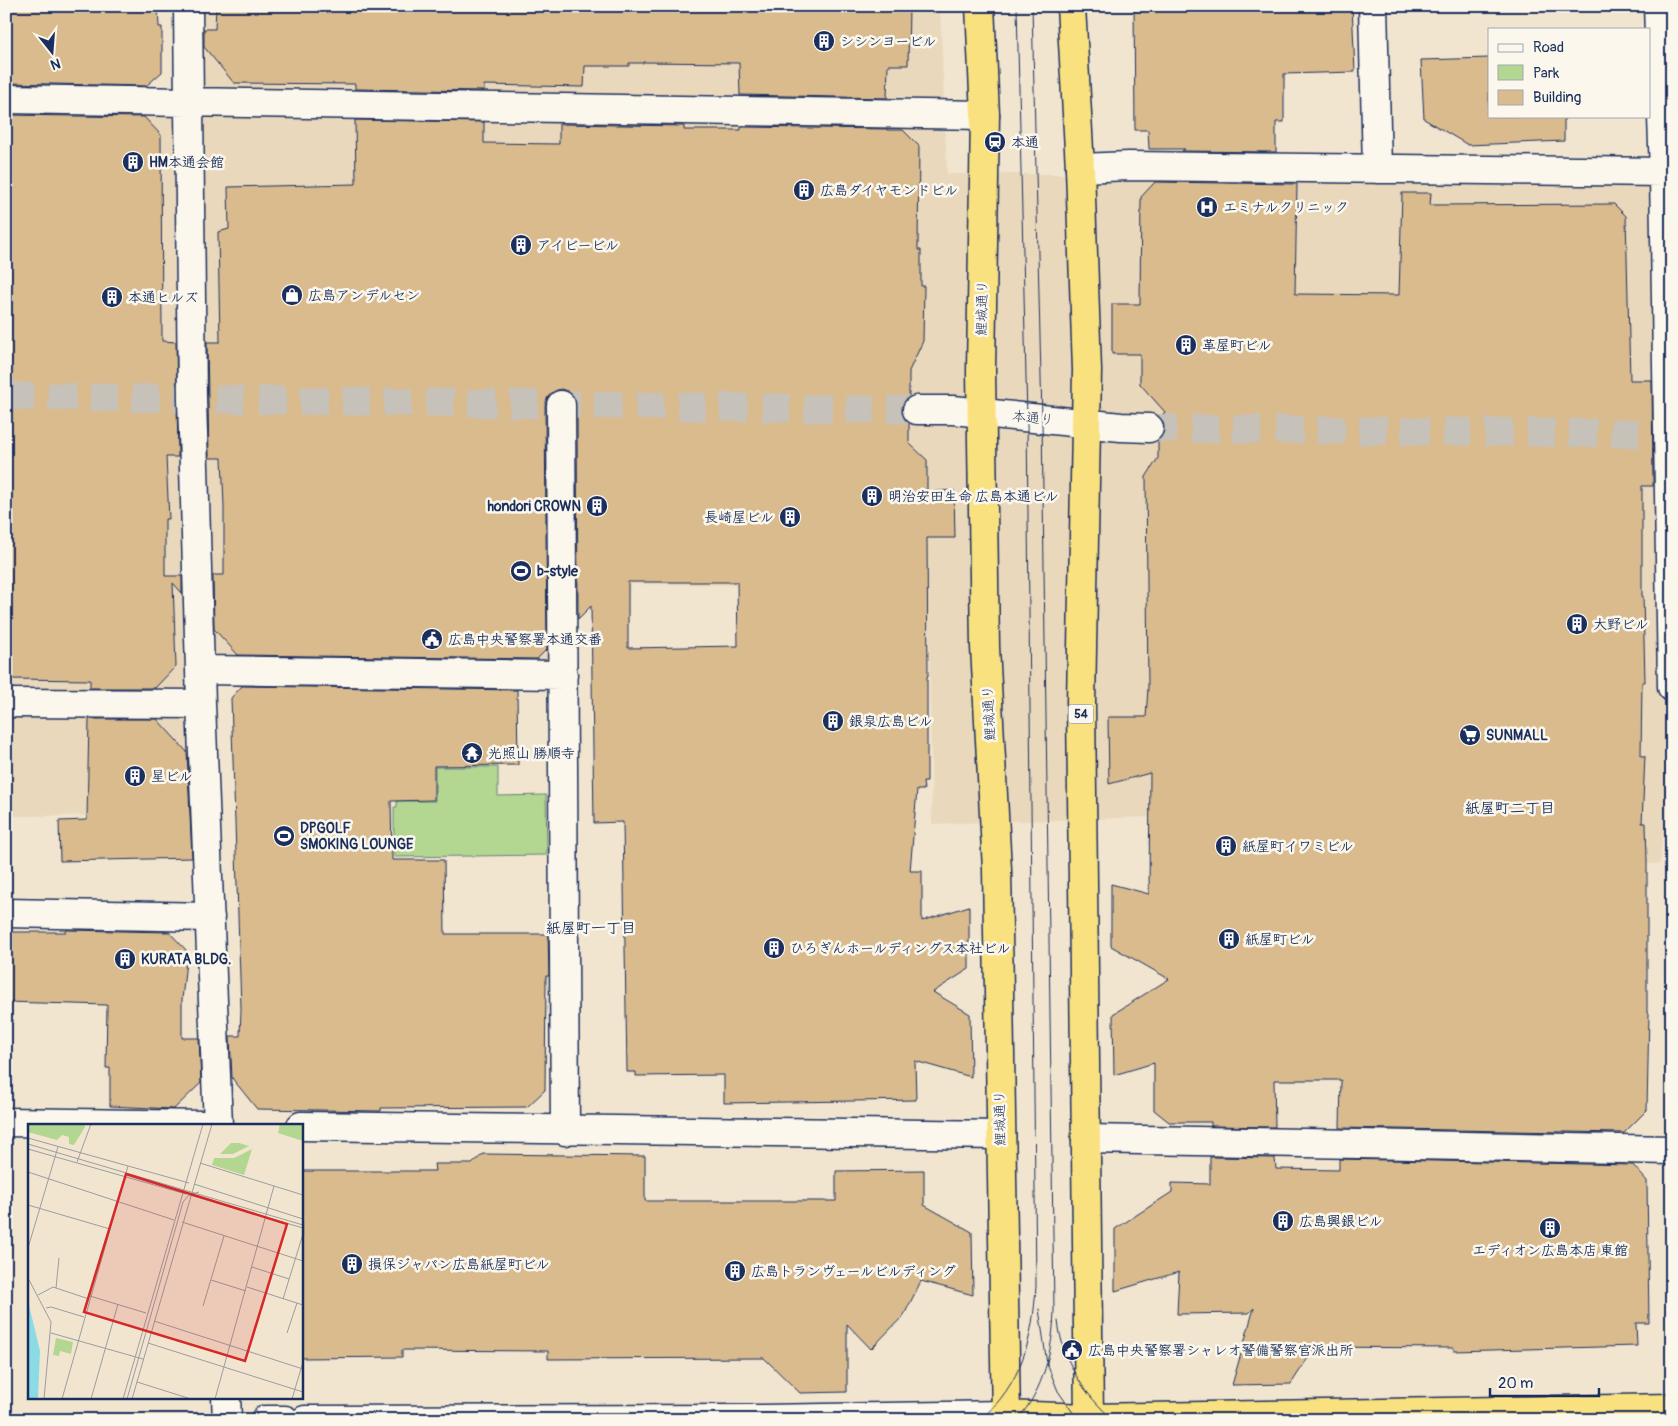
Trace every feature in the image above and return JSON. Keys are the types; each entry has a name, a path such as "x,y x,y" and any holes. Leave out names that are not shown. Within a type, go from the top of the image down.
{"highway":[{"name":"鯉城通り","path":"980,6 984,114 981,371 985,647 997,870 1006,1417"},
{"name":"54","path":"1071,6 1080,168 1087,370 1081,704 1089,1419"},
{"path":"1006,1417 1089,1419 1672,1408"}],"street":[{"path":"188,6 192,399 201,704 218,1124"},
{"path":"1373,6 1377,169"},
{"path":"1658,6 1667,140 1664,172 1672,687"},
{"path":"6,99 984,114"},
{"path":"1080,168 1129,166 1664,172"},
{"path":"561,405 565,1131"},
{"name":"本通り","path":"917,410 953,410 1149,428"},
{"path":"201,670 563,675"},
{"path":"6,703 201,704"},
{"path":"6,913 210,917"},
{"path":"6,1122 139,1124"},
{"path":"302,1126 565,1131 1001,1135"},
{"path":"1086,1139 1672,1150"},
{"path":"226,1398 227,1420"},
{"path":"305,1420 1006,1417"},
{"path":"265,1420 284,1420"}],"shaded area":[{"path":"198,6 940,6 947,174 1672,174 1672,735 1660,864 1308,863 1308,812 932,824 929,624 767,624 762,585 630,584 629,602 576,602 576,673 213,666 219,815 6,816 6,110 197,113"}],"green space":[{"path":"435,767 498,767 498,796 546,795 547,855 394,857 394,807 397,807 397,801 435,801"}],"building":[{"path":"6,6 158,6 159,27 162,27 162,72 146,86 6,83"},
{"path":"216,6 909,6 908,65 888,65 887,98 740,95 739,63 643,62 629,63 629,66 585,66 584,87 484,85 484,91 355,89 355,84 234,83 204,47 204,29 215,29"},
{"path":"1134,6 1352,6 1355,72 1284,74 1284,122 1276,122 1276,152 1149,149 1148,130 1135,130"},
{"path":"1488,58 1488,118 1564,118 1564,141 1468,145 1424,119 1421,60"},
{"path":"6,115 144,117 161,135 162,341 176,342 178,457 166,457 169,519 165,519 165,576 182,576 182,593 173,583 176,666 155,688 90,688 90,680 10,679 10,676 6,676"},
{"path":"355,120 484,122 484,143 559,144 559,124 684,126 684,130 741,130 741,127 887,129 903,130 919,146 918,250 921,250 921,286 924,286 923,341 909,371 909,396 903,403 901,410 904,418 909,423 909,443 927,460 927,492 954,490 955,538 927,538 927,782 923,782 924,790 917,790 910,871 922,871 922,921 969,906 969,969 933,992 970,1014 971,1077 915,1061 916,1100 724,1103 724,1075 636,1076 636,1072 627,1072 623,822 594,823 591,606 578,619 577,405 575,398 569,392 561,389 554,391 548,397 545,405 547,649 537,659 238,655 214,629 213,575 224,575 224,506 222,458 209,458 207,342 220,342 218,232 229,229 228,187 356,184","holes":["628,582 737,582 738,646 628,648"]},
{"path":"1155,182 1297,184 1295,294 1399,295 1402,193 1431,193 1430,205 1614,204 1626,216 1630,380 1652,380 1653,486 1642,486 1642,596 1645,682 1642,682 1641,756 1645,756 1642,823 1646,823 1647,862 1647,1013 1649,1013 1647,1110 1624,1133 1340,1128 1341,1080 1274,1080 1275,1127 1211,1126 1211,1122 1169,1122 1154,1110 1154,1063 1114,1075 1113,1014 1169,979 1111,946 1111,884 1149,894 1150,773 1109,784 1108,717 1146,717 1148,688 1146,477 1158,458 1158,440 1165,429 1160,417 1165,412 1140,384 1140,354 1112,354 1112,304 1140,304 1141,197"},
{"path":"242,686 517,690 518,765 434,766 434,800 391,801 392,860 444,860 445,934 548,934 549,976 546,976 545,1090 527,1107 381,1108 381,1111 257,1109 232,1078 230,1036 240,1036 241,1009 231,698"},
{"path":"89,719 157,719 187,752 192,858 60,861 59,821 87,820"},
{"path":"66,930 169,932 187,951 182,1000 182,1038 199,1038 201,1083 174,1109 110,1106 110,1068 106,1068 107,1005 6,1002 6,932 66,932"},
{"path":"483,1154 645,1156 645,1201 836,1201 836,1171 924,1170 924,1205 972,1232 973,1295 921,1281 904,1315 871,1349 847,1324 847,1392 800,1393 764,1358 548,1359 548,1351 402,1350 402,1357 302,1358 302,1171 435,1171 434,1164 472,1164"},
{"path":"1210,1157 1275,1158 1276,1169 1339,1170 1339,1159 1633,1165 1647,1181 1649,1323 1636,1323 1637,1346 1454,1351 1454,1348 1315,1347 1291,1384 1232,1385 1254,1308 1249,1313 1177,1314 1179,1272 1115,1291 1115,1229 1172,1192 1172,1183 1210,1184"}],"tunnel":[{"path":"6,396 917,410"},
{"path":"1149,428 1672,434"}],"tram line":[{"path":"980,1420 1006,1391 1023,1359 1032,1324 1036,1286 1027,418 1017,6"},
{"path":"1017,1420 1034,1396 1045,1368 1052,1339 1054,1310 1042,419 1032,6"},
{"path":"1039,1309 1047,1364 1058,1391 1078,1420"},
{"path":"1058,1321 1064,1349 1076,1376 1093,1399 1114,1420"}],"place":[{"name":"シシンヨービル","path":"824,41"},
{"name":"本通","path":"995,142"},
{"name":"HM本通会館","path":"133,162"},
{"name":"広島ダイヤモンドビル","path":"804,190"},
{"name":"エミナルクリニック","path":"1207,207"},
{"name":"アイビービル","path":"521,245"},
{"name":"広島アンデルセン","path":"292,295"},
{"name":"本通ヒルズ","path":"112,297"},
{"name":"革屋町ビル","path":"1186,345"},
{"name":"明治安田生命 広島本通ビル","path":"872,496"},
{"name":"hondori CROWN","path":"597,506"},
{"name":"長崎屋ビル","path":"790,517"},
{"name":"b-style","path":"521,571"},
{"name":"大野ビル","path":"1577,624"},
{"name":"広島中央警察署本通交番","path":"432,639"},
{"name":"銀泉広島ビル","path":"833,721"},
{"name":"SUNMALL","path":"1470,735"},
{"name":"光照山 勝順寺","path":"472,753"},
{"name":"星ビル","path":"135,776"},
{"name":"DPGOLF SMOKING LOUNGE","path":"284,836"},
{"name":"紙屋町イワミビル","path":"1226,846"},
{"name":"紙屋町ビル","path":"1229,939"},
{"name":"ひろぎんホールディングス本社ビル","path":"774,948"},
{"name":"KURATA BLDG.","path":"125,959"},
{"name":"広島興銀ビル","path":"1283,1221"},
{"name":"エディオン広島本店 東館","path":"1550,1228"},
{"name":"損保ジャパン広島紙屋町ビル","path":"352,1264"},
{"name":"広島トランヴェールビルディング","path":"735,1271"},
{"name":"広島中央警察署シャレオ警備警察官派出所","path":"1072,1350"}],"district":[{"name":"紙屋町二丁目","path":"1510,808"},
{"name":"紙屋町一丁目","path":"591,928"}]}
